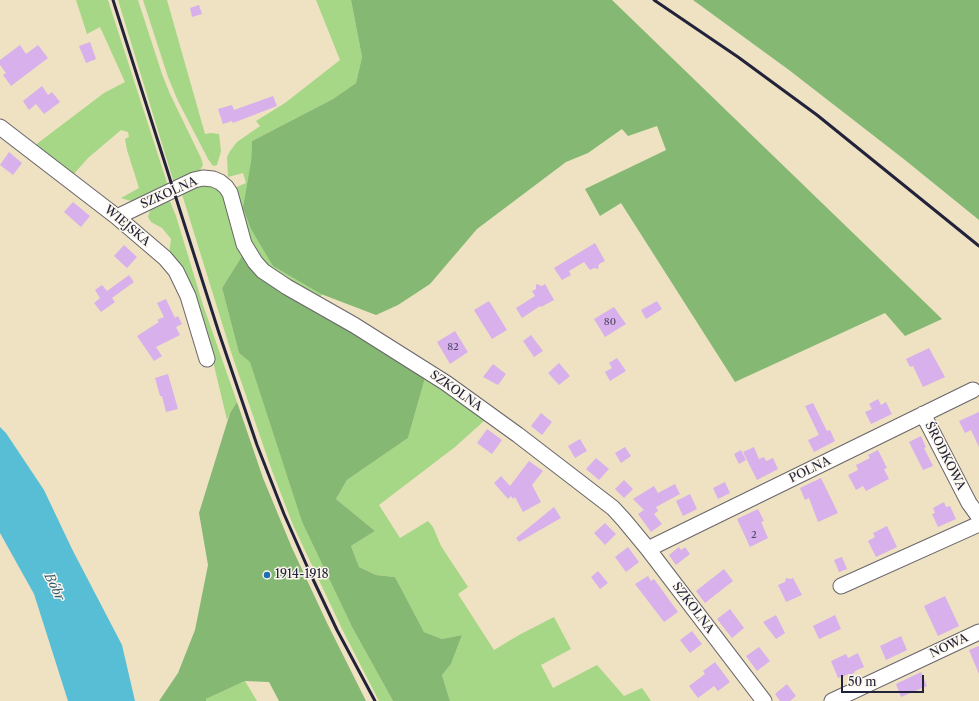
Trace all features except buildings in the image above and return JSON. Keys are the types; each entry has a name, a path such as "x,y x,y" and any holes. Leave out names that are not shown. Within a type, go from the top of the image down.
{"street":[{"name":"WIEJSKA","path":"0,128 117,217 165,258 176,271 188,296 208,359"},
{"name":"SZKOLNA","path":"117,217 194,180 203,178 213,179 220,182 230,193 244,244 252,258 263,271 287,287 354,324 446,383 603,499 624,520 648,549 764,701"},
{"name":"POLNA","path":"648,549 973,390"},
{"name":"ŚRODKOWA","path":"923,414 969,502 979,517"},
{"path":"841,586 979,524"},
{"name":"NOWA","path":"832,701 979,632"}],"green space":[{"path":"76,0 108,0 168,186 134,202 121,198 139,188 127,150 125,139 129,137 128,132 121,130 88,158 73,175 34,146 104,93 125,82 100,27 87,34"},
{"path":"118,0 138,0 162,74 201,158 203,165 199,172 174,183"},
{"path":"143,0 167,0 205,134 219,134 221,151 217,165 213,166 208,159 178,101 168,77"},
{"path":"316,0 351,0 362,57 356,83 333,99 252,141 251,162 273,266 322,294 320,298 273,271 252,248 234,188 246,183 243,173 228,177 227,157 237,142 260,126 256,121 285,103 340,60"},
{"path":"351,0 612,0 942,319 905,336 885,313 735,382 621,203 600,216 585,189 666,150 657,126 628,136 622,129 588,153 566,162 477,229 430,284 398,305 376,315 321,294 273,266 251,229 243,208 251,162 252,141 333,99 356,83 362,57"},
{"path":"693,0 979,0 979,220 905,160 789,70"},
{"path":"195,186 208,186 218,190 224,196 242,256 222,288 239,353 250,361 302,522 352,627 393,701 379,701 342,629 293,525 271,468 231,352 181,191"},
{"path":"169,199 176,216 203,305 237,402 227,420 212,357 169,254 171,239 162,228 151,222 148,217 151,208"},
{"path":"242,256 269,281 425,378 408,438 347,480 336,499 375,531 351,546 359,567 376,575 395,577 424,632 442,639 462,635 451,664 442,675 450,701 393,701 352,627 302,522 250,362 239,353 222,288"},
{"path":"425,378 485,420 455,447 379,505 400,538 428,521 433,527 441,546 468,587 458,594 494,650 554,617 571,649 541,665 553,688 597,665 624,696 642,688 651,701 450,701 442,675 451,664 462,635 442,639 424,632 395,577 376,575 359,567 351,546 375,531 336,499 347,480 408,438"},
{"path":"237,402 263,478 292,548 366,701 279,701 269,682 245,681 206,699 206,701 159,701 178,673 195,630 208,565 199,513 230,413"},
{"path":"245,681 257,701 206,701 206,699"}],"water":[{"name":"Bóbr","path":"0,427 6,433 44,490 72,549 122,645 135,701 68,701 34,594 0,533"}],"railway":[{"path":"113,0 219,333 257,445 284,514 310,573 337,630 375,701"},
{"path":"654,0 738,57 817,115 979,246"}],"place":[{"name":"1914-1918","path":"267,575"}]}
